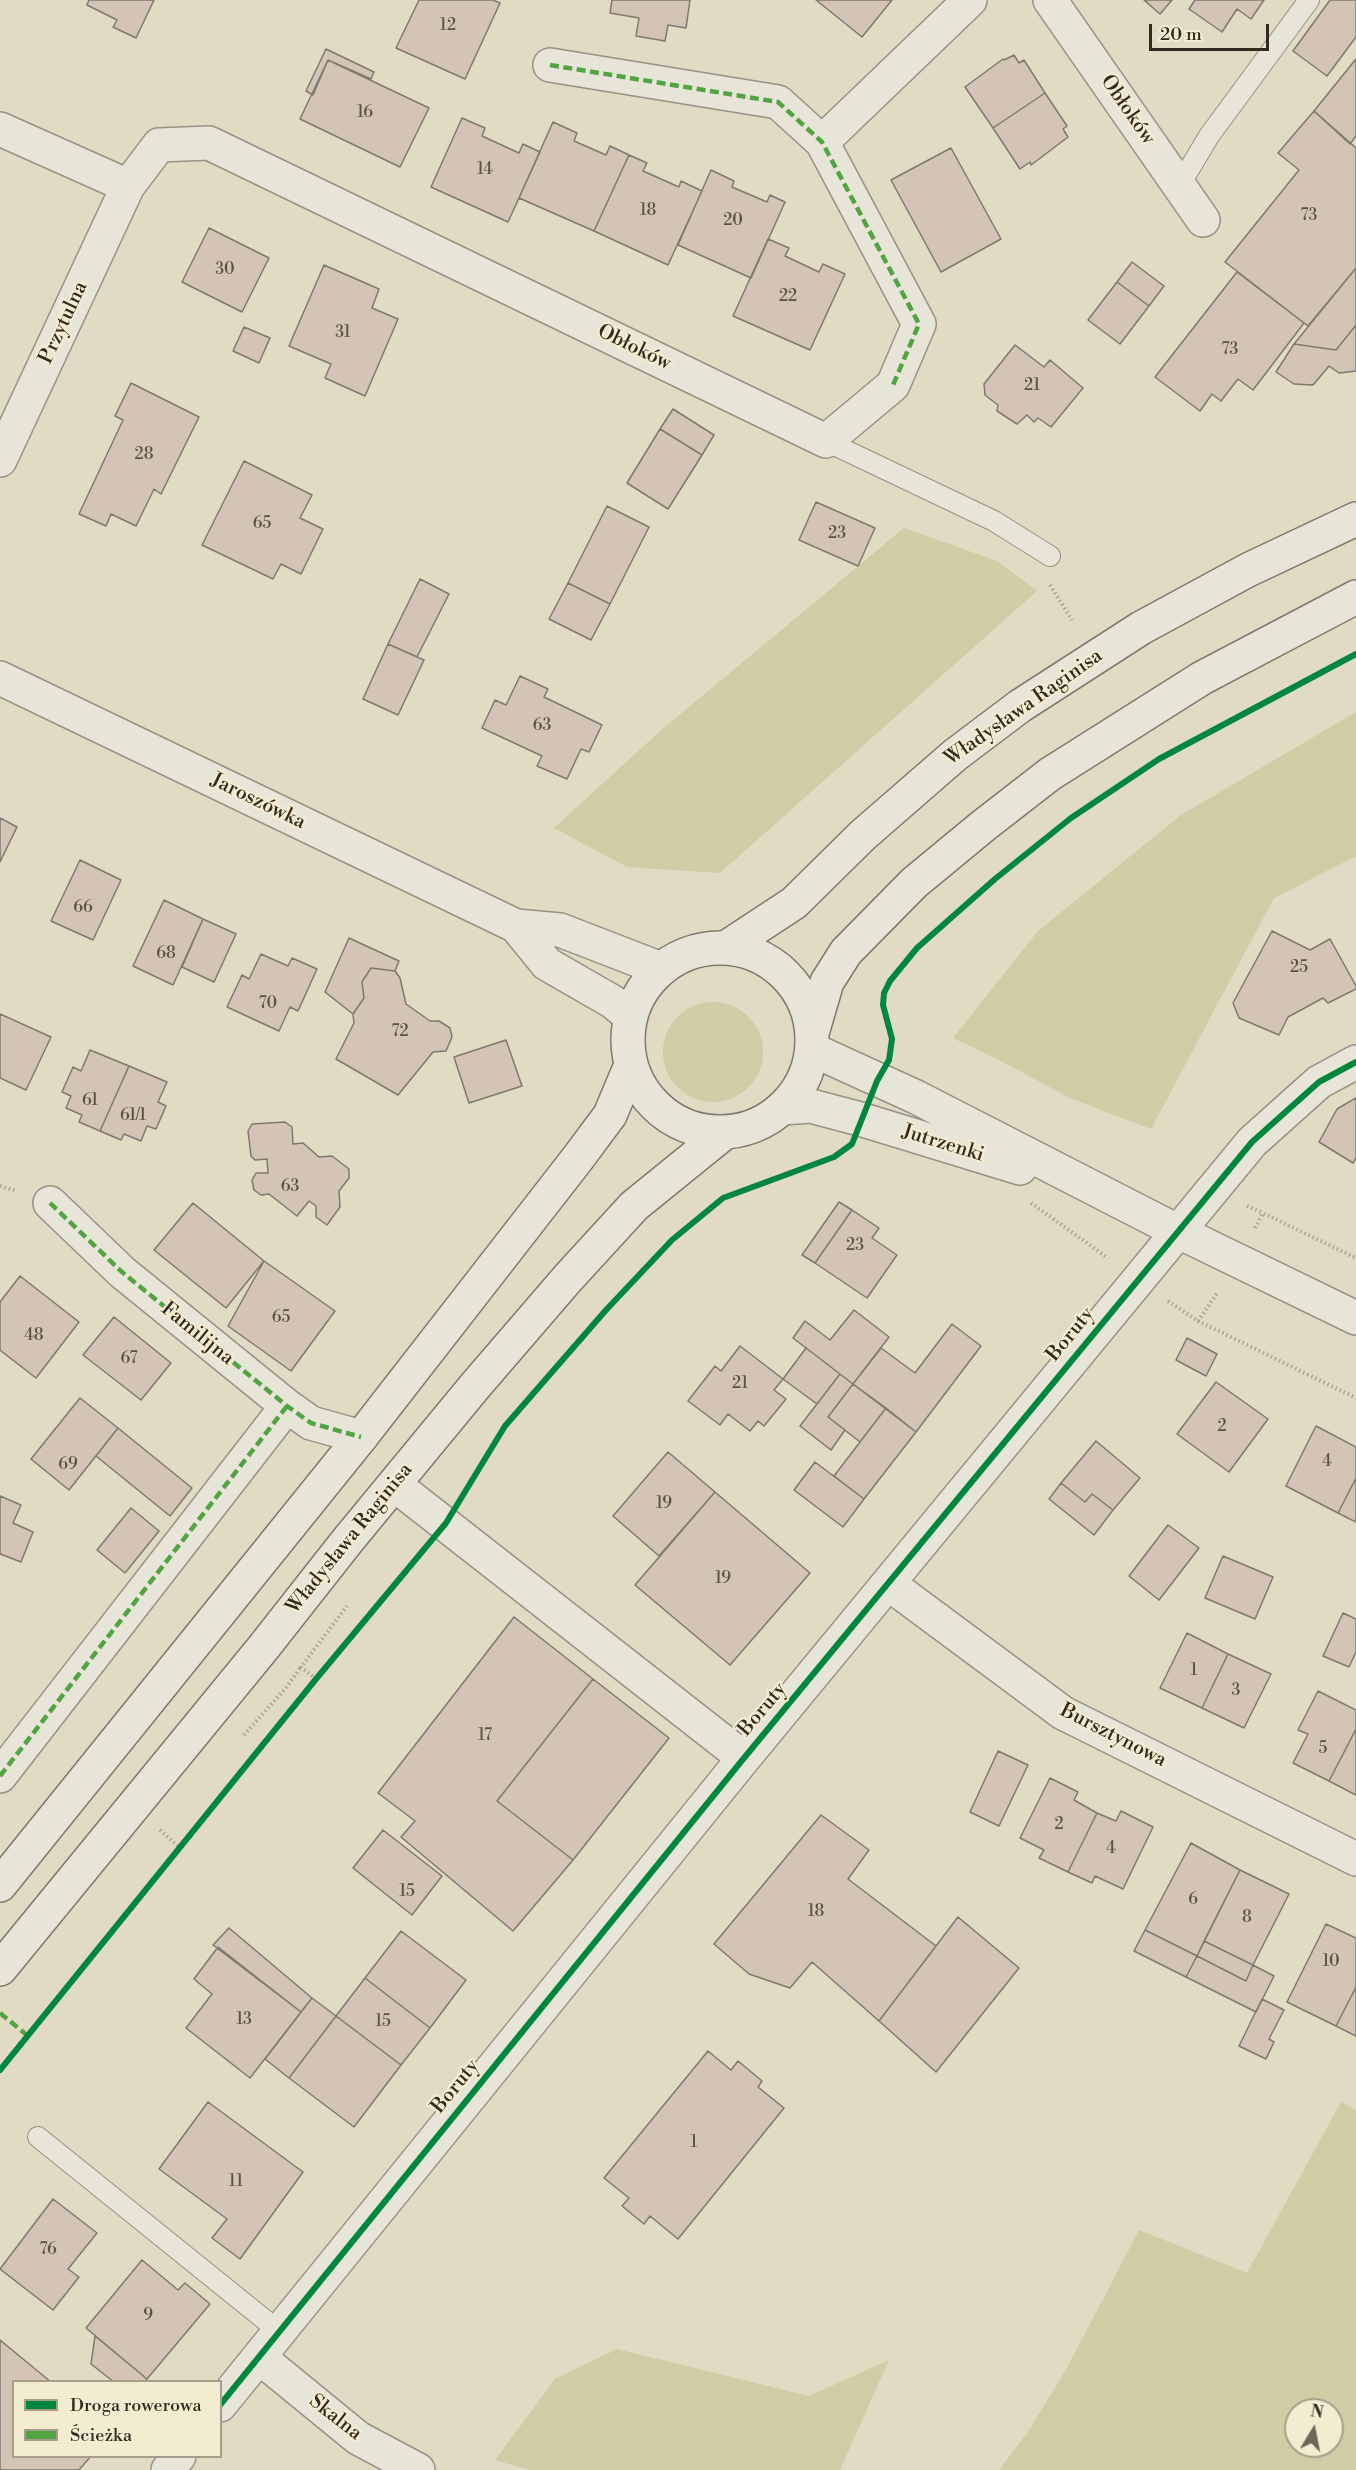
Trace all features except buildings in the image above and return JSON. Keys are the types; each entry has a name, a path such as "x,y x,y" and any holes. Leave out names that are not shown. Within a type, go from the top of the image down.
{"street":[{"path":"822,142 970,0"},
{"name":"Obłoków","path":"1050,0 1203,220"},
{"path":"550,65 778,102 822,142 919,324 893,385 826,441"},
{"path":"0,129 128,186"},
{"name":"Obłoków","path":"128,186 159,145 209,142 826,441"},
{"name":"Przytulna","path":"0,460 128,186"},
{"name":"Władysława Raginisa","path":"727,947 794,903 863,835 955,755 1020,706 1141,628 1248,570 1356,519"},
{"path":"813,1040 808,1011 801,993 790,979 777,966 762,957 727,947 687,953 661,969 637,998 630,1016 627,1041 631,1065 645,1094 669,1117 684,1125 704,1131 724,1133 744,1130 765,1121 782,1108 804,1080 827,982 846,952 914,883 1050,774 1202,678 1356,597"},
{"name":"Jaroszówka","path":"0,678 516,926 560,930 661,969"},
{"name":"Jaroszówka","path":"516,926 547,963 613,1002 630,1016"},
{"name":"Jutrzenki","path":"813,1040 916,1097 1177,1232 1356,1318"},
{"name":"Boruty","path":"222,2403 744,1758 1252,1142 1318,1082 1356,1062"},
{"path":"0,1885 361,1437 610,1114 631,1065"},
{"name":"Jutrzenki","path":"782,1108 811,1106 861,1119 1102,1193"},
{"name":"Władysława Raginisa","path":"0,1969 475,1386 568,1278 634,1206 724,1133"},
{"name":"Familijna","path":"50,1203 122,1272 287,1406 311,1423 361,1437"},
{"path":"0,1776 287,1406"},
{"path":"395,1485 744,1758"},
{"name":"Bursztynowa","path":"889,1584 1063,1713 1356,1858"},
{"name":"Skalna","path":"259,2357 357,2438 418,2470"},
{"path":"168,2470 178,2458"}],"lane":[{"path":"1179,186 1209,136 1309,0"},
{"path":"826,441 994,522 1050,556"},
{"path":"38,2137 279,2332"}],"path":[{"path":"1048,581 1072,620"},
{"path":"316,1679 301,1667 351,1601"}],"green space":[{"path":"904,528 997,561 1037,591 720,873 627,867 554,828 660,731"},
{"path":"1356,712 1356,856 1274,898 1151,1129 1070,1098 953,1038 1038,931 1181,815"},
{"path":"713,1002 732,1006 748,1017 759,1033 763,1052 759,1071 748,1087 732,1098 713,1102 694,1098 678,1087 667,1071 663,1052 667,1033 678,1017 694,1006"},
{"path":"1341,2102 1356,2110 1356,2470 999,2470 1028,2432 1068,2366 1139,2230 1247,2273"},
{"path":"617,2349 809,2396 889,2360 840,2470 529,2470 495,2460 555,2379"}],"marked path":[{"path":"550,65 778,102 822,142 919,324 893,385"},
{"path":"50,1203 122,1272 287,1406 311,1423 361,1437"},
{"path":"0,1776 287,1406"},
{"path":"0,2013 28,2036"}],"cycle path":[{"path":"0,2070 316,1679 446,1523 505,1426 606,1310 672,1240 723,1198 834,1157 852,1144 877,1081 889,1060 892,1039 883,1005 884,993 890,981 917,948 995,879 1071,818 1159,759 1356,654"},
{"path":"222,2403 744,1758 1252,1142 1319,1082 1356,1062"}]}
